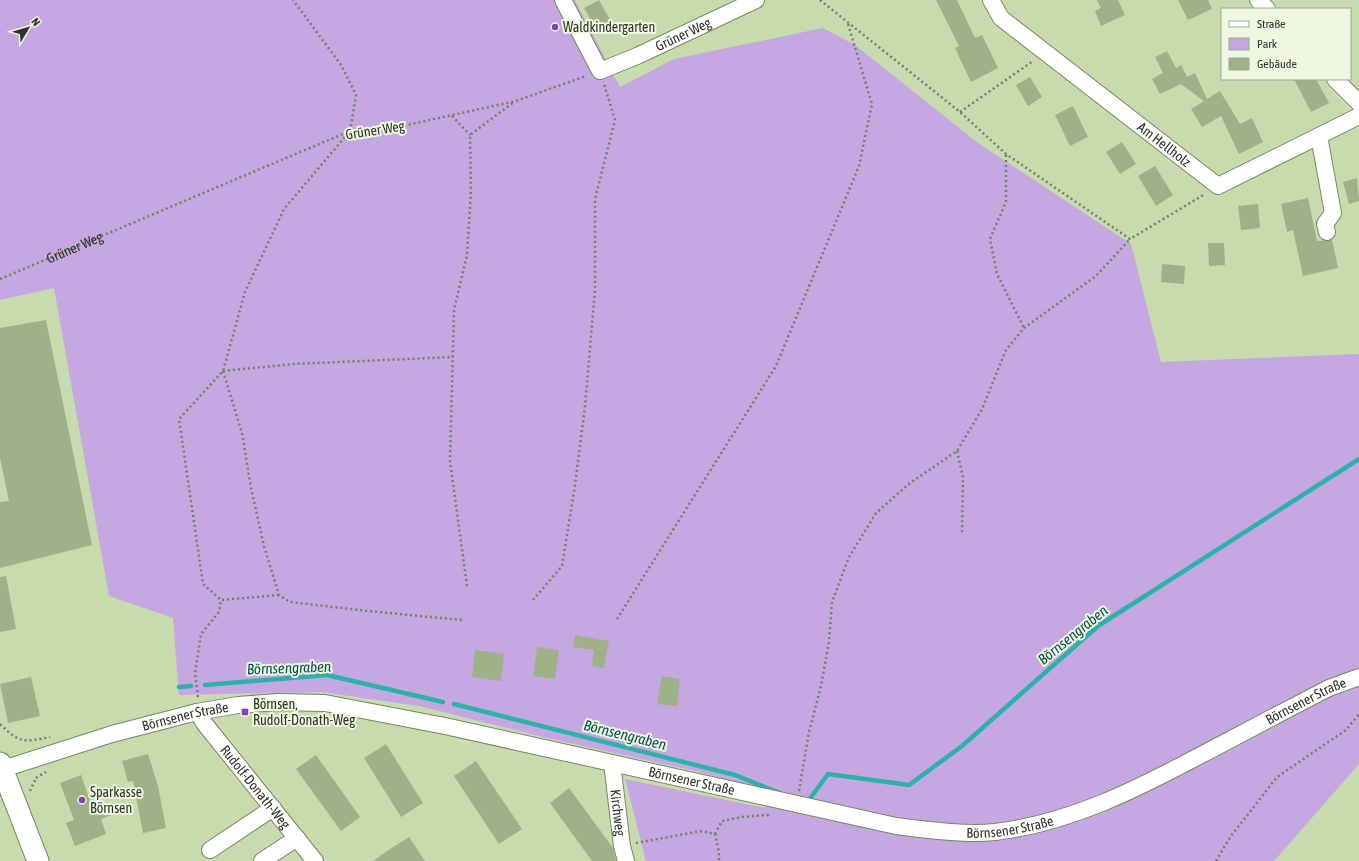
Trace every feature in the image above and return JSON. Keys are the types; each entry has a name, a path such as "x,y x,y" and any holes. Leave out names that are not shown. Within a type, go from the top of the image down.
{"main road":[{"path":"1,767 38,861"}],"street":[{"path":"563,0 600,71"},
{"name":"Grüner Weg","path":"600,71 637,56 756,0"},
{"name":"Am Hellholz","path":"992,0 1001,18 1218,186"},
{"path":"1258,0 1266,8"},
{"path":"1336,80 1359,103"},
{"path":"1218,186 1359,116"},
{"path":"1319,136 1332,213 1325,224 1327,232"},
{"name":"Börnsener Straße","path":"1,767 112,734 197,712 238,705 278,702 325,703 396,716 896,826 944,832 994,832 1044,823 1100,805 1151,781 1329,688 1359,677"},
{"name":"Rudolf-Donath-Weg","path":"197,712 204,723 315,861"},
{"name":"Kirchweg","path":"612,763 622,846 626,861"},
{"path":"210,850 273,808"},
{"path":"262,861 297,838"}],"path":[{"path":"293,0 341,65 356,95 350,132 284,209 245,292 223,371 179,419 203,584 221,600 279,595 290,602 462,620"},
{"path":"820,0 848,24 960,112 1006,154 1130,239"},
{"path":"617,619 776,366 859,166 872,104 848,24"},
{"path":"960,112 1046,52"},
{"path":"533,600 562,566 581,437 595,290 595,199 615,120 600,71"},
{"name":"Grüner Weg","path":"0,279 350,132 366,134 516,101 600,71"},
{"path":"470,135 516,101"},
{"path":"452,116 470,135 471,191 467,255 454,310 450,462 467,586"},
{"path":"1006,154 1006,202 990,239 997,274 1024,328"},
{"path":"797,805 809,732 821,686 829,642 832,602 849,557 876,514 910,483 957,451 982,409 1006,350 1024,328 1096,276 1130,239 1218,186"},
{"path":"223,371 294,364 453,358"},
{"path":"223,371 242,433 251,488 264,546 279,595"},
{"path":"957,451 963,477 962,534"},
{"path":"198,695 195,674 201,634 219,612 221,600"},
{"path":"1216,861 1231,836 1277,777 1346,730 1359,714"},
{"path":"0,724 12,736 26,741 55,736"},
{"path":"36,778 52,768"},
{"path":"719,861 719,852 715,834 722,821 742,817 768,815 781,801"},
{"path":"622,846 701,831 715,834"}],"green space":[{"path":"0,0 575,0 620,87 674,59 823,28 855,45 978,143 1131,244 1161,362 1359,354 1359,764 1274,861 646,861 625,779 765,808 764,789 695,771 547,738 419,706 321,692 179,695 173,618 109,596 54,288 0,300"}],"building":[{"path":"599,0 613,25 598,33 584,8"},
{"path":"936,0 957,0 975,38 982,35 998,68 971,82 955,48 959,46"},
{"path":"1097,0 1118,0 1125,15 1101,26 1095,11 1101,8"},
{"path":"1178,0 1208,0 1212,9 1188,20"},
{"path":"1167,51 1176,68 1181,65 1187,77 1195,73 1207,99 1220,91 1240,124 1252,118 1263,142 1239,154 1221,116 1202,127 1191,109 1204,101 1181,84 1160,94 1152,79 1163,73 1155,57"},
{"path":"1030,77 1042,97 1028,106 1016,85"},
{"path":"1295,80 1317,80 1329,103 1311,112"},
{"path":"1073,106 1088,137 1070,146 1055,115"},
{"path":"1122,142 1136,164 1120,174 1106,152"},
{"path":"1155,166 1173,195 1156,206 1138,176"},
{"path":"1357,178 1359,201 1349,204 1343,182"},
{"path":"1308,198 1317,241 1332,240 1338,268 1303,276 1293,230 1287,232 1281,204"},
{"path":"1258,204 1260,228 1241,230 1238,206"},
{"path":"1208,243 1224,243 1225,265 1209,266"},
{"path":"1162,264 1185,266 1184,284 1161,282"},
{"path":"46,320 92,545 0,568 0,502 9,501 0,458 0,328"},
{"path":"6,576 16,629 0,632 0,577"},
{"path":"575,635 609,641 604,668 592,666 594,650 573,647"},
{"path":"537,647 559,650 555,679 533,676"},
{"path":"475,650 504,654 501,681 472,677"},
{"path":"662,676 680,679 677,706 657,704"},
{"path":"31,677 40,716 8,723 0,684"},
{"path":"386,744 423,803 401,817 364,758"},
{"path":"148,754 158,786 166,828 143,833 133,781 128,782 122,761"},
{"path":"316,755 360,817 341,831 296,769"},
{"path":"476,761 522,829 499,844 454,776"},
{"path":"81,775 93,809 107,804 111,815 101,819 106,834 75,846 66,823 74,820 60,783"},
{"path":"569,788 613,848 616,861 592,861 550,803"},
{"path":"409,837 425,861 373,861 390,849"}],"waterway":[{"name":"Börnsengraben","path":"809,800 828,774 909,785 962,746 1098,626 1359,459"},
{"name":"Börnsengraben","path":"205,685 327,675 443,702"},
{"name":"Börnsengraben","path":"179,687 191,686"},
{"name":"Börnsengraben","path":"454,704 735,775 780,793"}],"place":[{"name":"Waldkindergarten","path":"555,27"},
{"name":"Börnsen, Rudolf-Donath-Weg","path":"245,712"},
{"name":"Sparkasse Börnsen","path":"82,800"}]}
